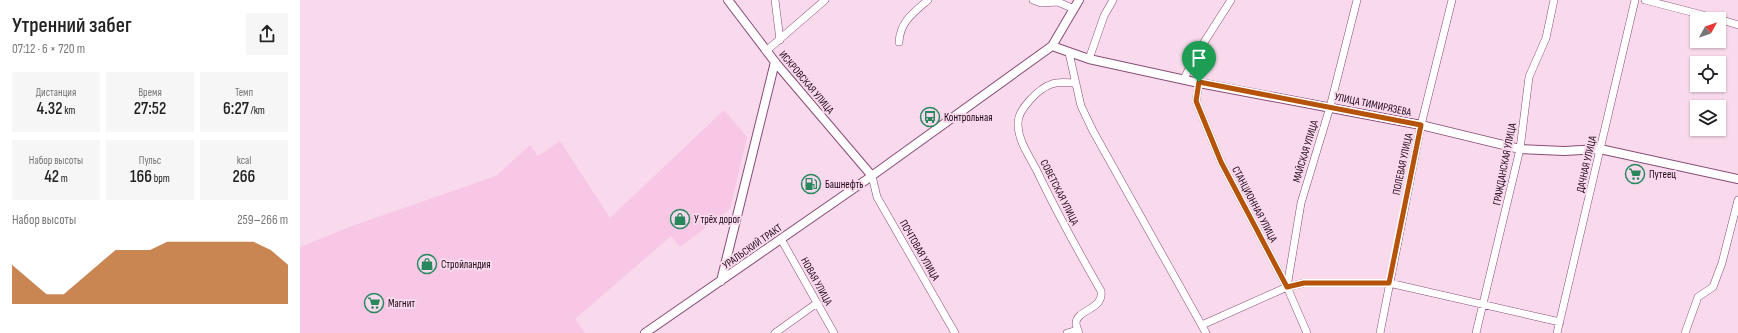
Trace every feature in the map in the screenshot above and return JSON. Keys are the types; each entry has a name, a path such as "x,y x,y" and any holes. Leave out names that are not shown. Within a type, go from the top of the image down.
{"main road":[{"name":"ИСКРОВСКАЯ УЛИЦА","path":"728,0 766,51 872,176"},
{"path":"1052,46 1079,0"},
{"name":"УЛИЦА ТИМИРЯЗЕВА","path":"1052,46 1089,59 1421,125 1520,149 1564,151 1600,149 1738,179"},
{"name":"УРАЛЬСКИЙ ТРАКТ","path":"645,333 872,176 1052,46"},
{"path":"721,280 776,62"}],"street":[{"path":"775,0 780,40"},
{"path":"766,51 825,0"},
{"path":"900,42 900,31 905,22 928,0"},
{"path":"1033,0 1041,3 1058,2 1074,9"},
{"path":"1089,59 1104,16 1113,0"},
{"path":"1184,79 1194,58 1231,0"},
{"name":"МАЙСКАЯ УЛИЦА","path":"1287,287 1301,203 1330,106 1357,0"},
{"name":"ПОЛЕВАЯ УЛИЦА","path":"1380,333 1421,125 1452,0"},
{"name":"ГРАЖДАНСКАЯ УЛИЦА","path":"1476,333 1520,149 1529,77 1546,38 1554,0"},
{"name":"ДАЧНАЯ УЛИЦА","path":"1557,333 1636,0"},
{"path":"1645,0 1691,12"},
{"path":"1726,21 1738,25"},
{"path":"1069,53 1081,106 1093,131 1206,333"},
{"name":"СТАНЦИОННАЯ УЛИЦА","path":"1199,82 1196,101 1221,162 1287,287 1306,333"},
{"name":"СОВЕТСКАЯ УЛИЦА","path":"1076,83 1053,83 1046,87 1020,112 1018,124 1023,143 1057,212 1101,291 1099,302 1078,318 1076,323 1078,333"},
{"name":"ПОЧТОВАЯ УЛИЦА","path":"872,176 877,197 955,333"},
{"path":"1685,333 1698,297 1713,287 1722,263 1738,200"},
{"name":"НОВАЯ УЛИЦА","path":"781,239 834,333"},
{"path":"1202,325 1287,287 1304,283 1389,283 1483,306 1560,322"},
{"path":"775,333 817,303"},
{"path":"1068,333 1074,330 1078,333"}],"shaded area":[{"path":"724,110 747,137 730,209 680,247 671,236 575,319 585,333 300,333 300,247 352,226 496,176 530,145 538,156 560,141 610,218"}],"place":[{"name":"Контрольная","path":"930,117"},
{"name":"Путеец","path":"1635,174"},
{"name":"Башнефть","path":"811,184"},
{"name":"У трёх дорог","path":"680,219"},
{"name":"Стройландия","path":"427,264"},
{"name":"Магнит","path":"374,303"}],"route":[{"path":"1199,82 1330,106 1421,125 1389,283 1304,283 1287,287 1251,222 1221,162 1196,101 1199,82"}]}
